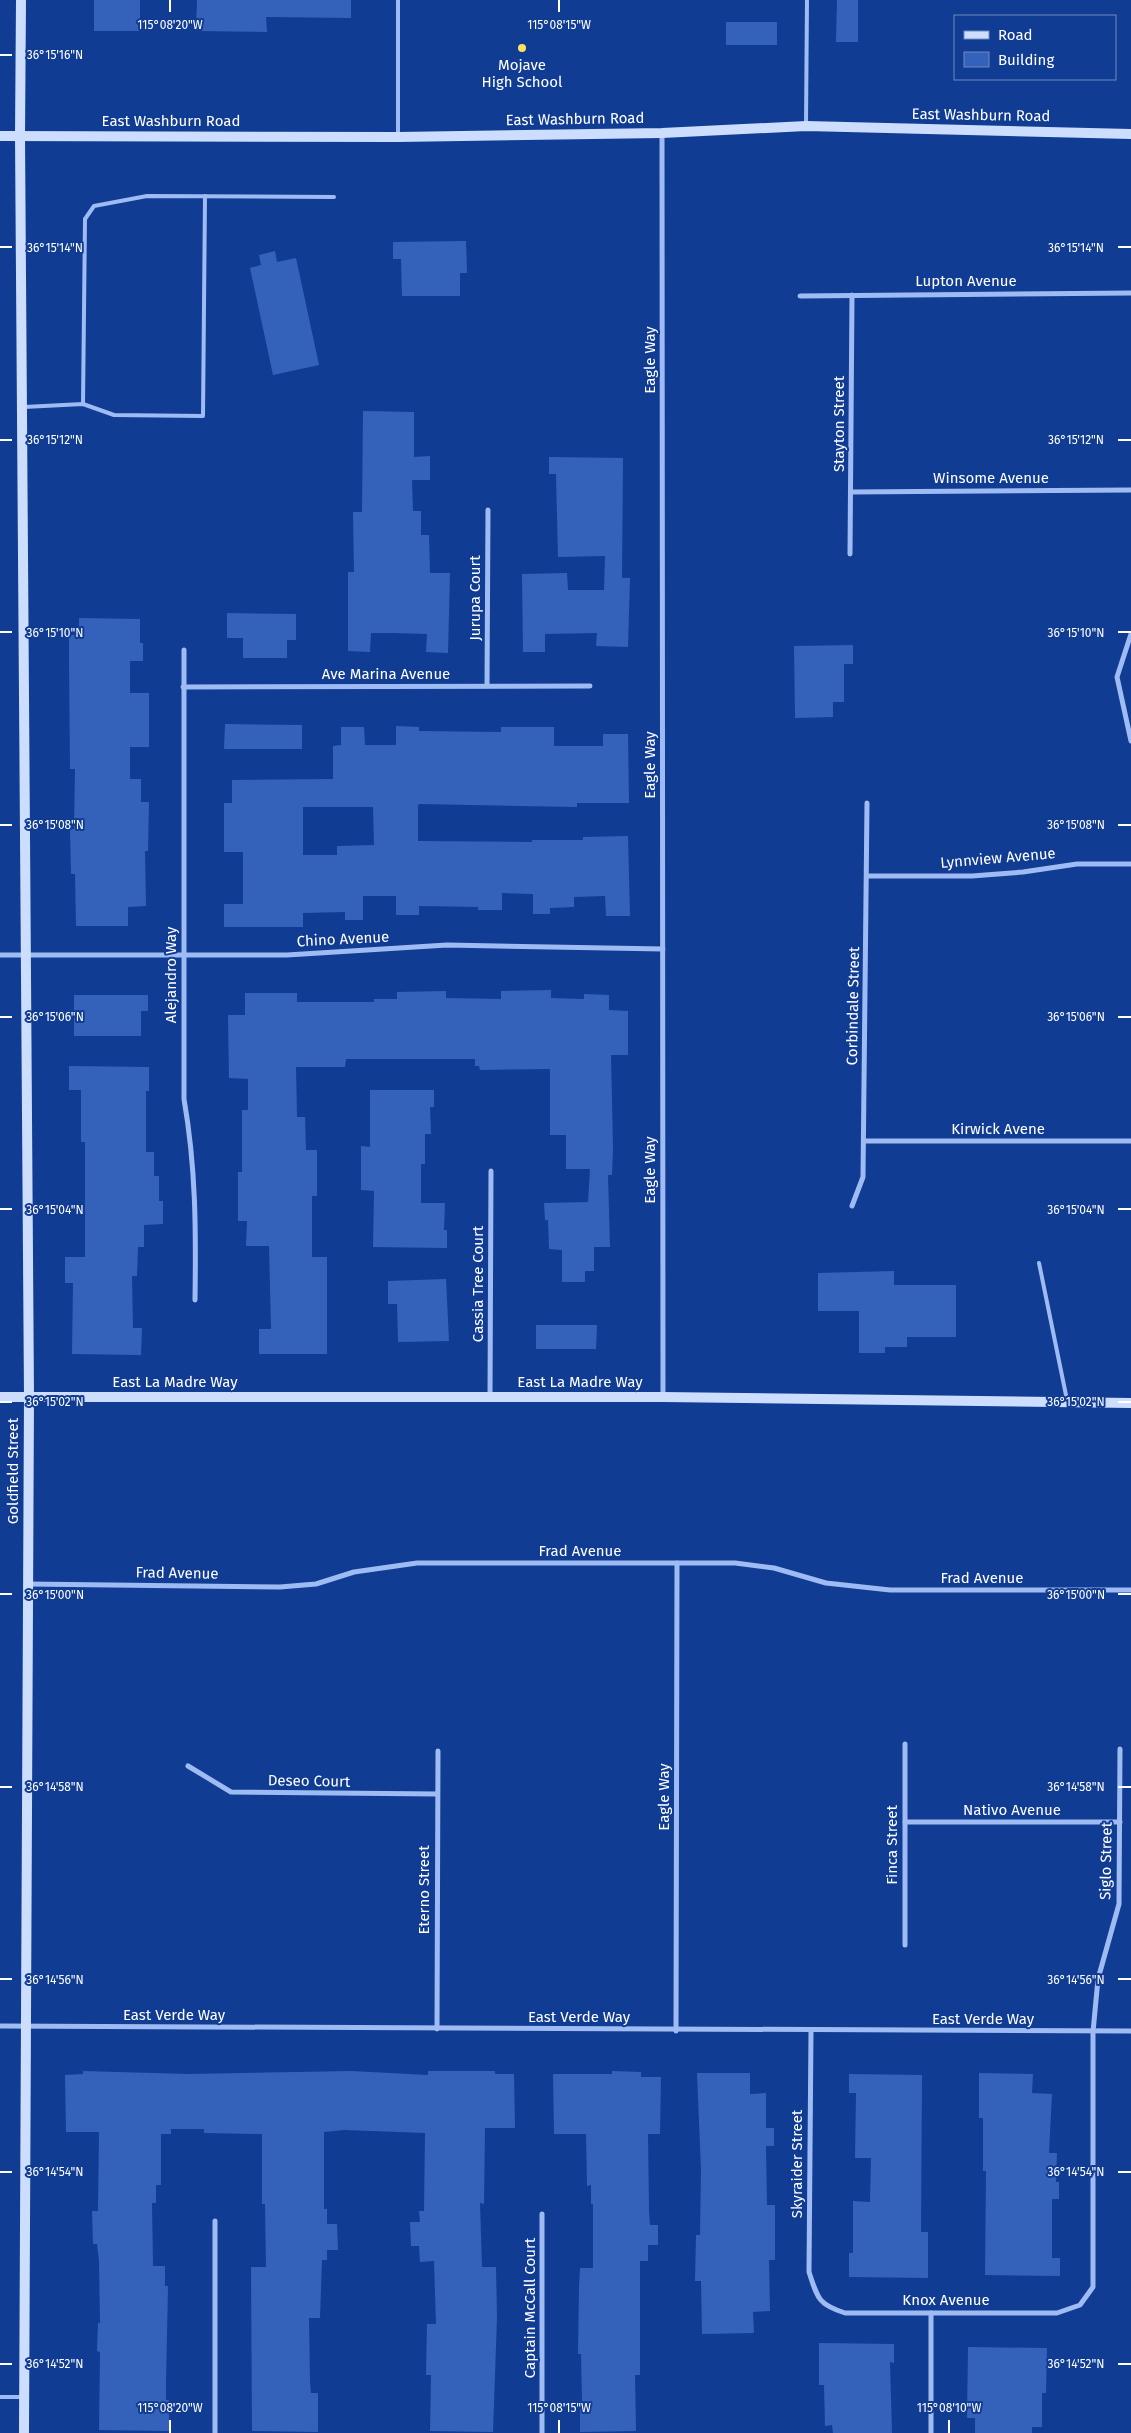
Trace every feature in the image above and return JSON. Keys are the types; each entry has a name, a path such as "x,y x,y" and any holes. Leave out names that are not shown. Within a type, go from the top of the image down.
{"street":[{"name":"Goldfield Street","path":"21,0 20,136 29,1397 24,2433"},
{"name":"East Washburn Road","path":"0,136 398,137 662,133 806,126 1131,134"},
{"name":"Eagle Way","path":"662,133 663,1397"},
{"name":"Lupton Avenue","path":"800,296 852,294 1131,293"},
{"name":"Stayton Street","path":"850,554 852,294"},
{"name":"Winsome Avenue","path":"851,492 1131,490"},
{"name":"Jurupa Court","path":"487,686 488,510"},
{"path":"1131,634 1117,676 1131,741"},
{"name":"Alejandro Way","path":"184,650 184,1099 192,1146 197,1216 195,1300"},
{"name":"Ave Marina Avenue","path":"183,687 590,686"},
{"name":"Corbindale Street","path":"852,1206 863,1177 868,876 867,803"},
{"name":"Lynnview Avenue","path":"868,876 972,876 1023,872 1077,864 1131,864"},
{"name":"Chino Avenue","path":"0,955 287,955 447,945 663,949"},
{"name":"Kirwick Avene","path":"864,1141 1131,1141"},
{"name":"Cassia Tree Court","path":"490,1397 491,1171"},
{"name":"East La Madre Way","path":"0,1397 663,1397 1131,1403"},
{"name":"Frad Avenue","path":"28,1584 280,1587 316,1584 354,1572 417,1563 734,1563 774,1568 826,1582 890,1590 1131,1590"},
{"name":"Eagle Way","path":"676,2031 677,1563"},
{"name":"Finca Street","path":"904,1945 905,1744"},
{"name":"Siglo Street","path":"1080,2305 1093,2287 1093,2032 1098,1980 1119,1904 1120,1749"},
{"name":"Eterno Street","path":"438,1751 438,2029"},
{"name":"Deseo Court","path":"188,1766 231,1792 437,1794"},
{"name":"Nativo Avenue","path":"905,1822 1120,1822"},
{"name":"East Verde Way","path":"0,2026 1131,2032"},
{"name":"Skyraider Street","path":"811,2031 809,2272 817,2295"},
{"name":"Captain McCall Court","path":"542,2214 542,2433"},
{"path":"215,2221 215,2433"},
{"name":"Knox Avenue","path":"817,2295 826,2306 845,2313 1057,2313 1080,2305"},
{"path":"931,2313 931,2433"}],"lane":[{"path":"398,0 398,137"},
{"path":"806,126 807,0"},
{"path":"83,404 85,219 94,206 147,196 334,197"},
{"path":"22,407 83,404 114,415 204,416 205,196"},
{"path":"1040,1263 1068,1402"},
{"path":"0,2397 24,2397"}],"building":[{"path":"94,0 140,0 140,31 94,31"},
{"path":"197,0 351,0 351,18 266,17 267,32 196,31"},
{"path":"837,0 858,0 858,42 836,42"},
{"path":"726,22 777,22 777,45 726,45"},
{"path":"466,241 467,273 460,273 460,296 402,296 401,259 393,259 393,242"},
{"path":"275,251 277,262 296,258 319,365 273,375 250,268 261,265 259,255"},
{"path":"363,411 414,412 414,457 430,456 430,480 412,480 413,511 421,511 421,535 429,535 430,573 450,573 448,653 426,652 427,634 393,633 371,633 370,652 348,651 348,572 354,572 353,512 362,512"},
{"path":"549,457 623,458 622,578 630,578 628,647 596,646 597,633 545,634 545,652 523,652 522,574 567,573 568,590 604,590 605,556 558,557 556,474 549,474"},
{"path":"227,613 296,614 296,640 287,640 287,658 243,658 243,638 227,638"},
{"path":"79,618 140,619 140,643 143,643 143,661 130,661 130,693 149,693 149,747 130,747 130,779 141,779 141,802 149,802 148,851 145,851 146,906 128,907 128,926 76,926 75,874 71,874 70,829 74,829 75,769 70,769 69,635 79,635"},
{"path":"853,645 853,664 844,664 844,702 833,702 833,717 795,718 794,646"},
{"path":"225,724 302,725 302,749 224,749"},
{"path":"396,726 419,727 419,731 501,732 501,727 554,727 554,746 603,746 603,734 628,734 629,803 577,803 577,807 419,804 418,841 532,842 532,840 583,840 583,837 628,836 630,916 606,916 605,896 574,897 574,907 550,908 550,914 533,914 533,894 502,893 502,910 478,910 478,907 419,906 419,915 396,915 396,896 363,896 363,920 345,920 345,912 303,913 303,927 224,927 224,904 243,904 243,852 224,852 224,803 232,803 232,780 333,779 333,746 341,745 341,727 364,727 365,745 396,745","holes":["303,807 373,807 374,845 337,846 337,855 303,855"]},
{"path":"551,990 551,998 584,999 584,994 609,995 609,1010 628,1011 628,1055 611,1055 613,1148 612,1175 608,1175 610,1247 594,1247 594,1271 585,1271 585,1282 562,1282 562,1250 549,1249 548,1220 545,1220 544,1203 588,1202 590,1169 566,1169 566,1135 550,1135 550,1069 480,1070 479,1066 475,1066 475,1059 346,1059 345,1067 296,1067 297,1117 305,1117 306,1150 317,1150 317,1196 312,1196 312,1257 327,1257 327,1354 259,1354 259,1329 271,1329 269,1246 246,1246 247,1221 238,1221 238,1172 242,1172 242,1110 248,1110 248,1079 229,1078 228,1015 245,1015 245,993 297,993 297,1002 374,1002 374,999 397,999 397,992 446,991 446,998 501,999 501,991"},
{"path":"74,995 148,995 148,1011 141,1011 141,1036 74,1036"},
{"path":"69,1066 149,1067 149,1091 146,1091 146,1152 154,1152 154,1176 159,1176 159,1201 163,1201 163,1224 144,1225 144,1247 138,1247 137,1276 132,1276 133,1328 142,1328 141,1355 72,1354 73,1283 65,1283 65,1257 85,1257 85,1142 81,1142 81,1090 69,1090"},
{"path":"370,1090 434,1090 434,1107 430,1107 431,1134 425,1134 425,1164 421,1164 421,1203 445,1203 444,1230 447,1230 447,1248 373,1247 374,1191 361,1190 361,1146 370,1147"},
{"path":"894,1271 894,1285 956,1285 956,1337 907,1337 907,1347 885,1347 885,1353 859,1353 859,1311 818,1311 818,1273"},
{"path":"446,1279 449,1341 398,1342 397,1304 388,1304 388,1281"},
{"path":"536,1325 597,1325 596,1349 536,1349"},
{"path":"83,2071 188,2074 351,2071 428,2075 428,2071 495,2071 495,2074 514,2074 515,2128 485,2128 484,2204 480,2203 482,2267 496,2267 497,2317 493,2432 430,2431 431,2375 426,2375 427,2324 436,2324 434,2261 420,2262 419,2246 411,2246 410,2222 420,2222 419,2211 424,2211 425,2133 344,2130 324,2132 324,2209 327,2209 327,2224 337,2224 338,2250 327,2250 327,2260 322,2260 320,2318 309,2318 310,2382 311,2393 318,2393 318,2432 252,2431 251,2267 266,2267 265,2204 262,2204 262,2134 204,2133 204,2129 171,2129 171,2134 161,2134 161,2185 156,2185 156,2203 152,2203 153,2266 165,2266 165,2286 168,2286 166,2400 169,2400 169,2431 99,2430 100,2352 97,2351 98,2323 100,2323 99,2261 97,2244 93,2244 92,2211 98,2211 99,2132 66,2132 65,2075 83,2074"},
{"path":"612,2071 641,2072 641,2077 661,2077 660,2134 648,2134 650,2225 658,2225 658,2245 648,2245 648,2261 640,2261 640,2375 635,2375 636,2431 580,2432 580,2401 582,2401 581,2354 578,2354 580,2268 593,2268 593,2204 591,2204 591,2185 587,2186 586,2134 554,2134 553,2074 612,2074"},
{"path":"697,2073 750,2073 750,2094 766,2093 766,2128 774,2128 774,2146 766,2146 767,2205 775,2205 775,2260 769,2260 770,2311 753,2312 754,2333 702,2334 701,2281 695,2281 696,2235 700,2235 701,2170"},
{"path":"979,2073 1033,2074 1032,2093 1052,2094 1049,2153 1057,2153 1056,2182 1059,2182 1059,2199 1052,2199 1052,2258 1060,2258 1060,2276 985,2275 986,2171 983,2171 983,2118 979,2118"},
{"path":"849,2074 922,2075 921,2232 928,2232 928,2278 849,2277 849,2253 853,2253 853,2201 870,2202 871,2158 855,2158 856,2093 849,2093"},
{"path":"819,2343 894,2344 894,2363 890,2362 892,2433 833,2433 832,2425 825,2426 824,2385 819,2385"},
{"path":"968,2347 1047,2348 1046,2393 1042,2393 1042,2427 1032,2427 1032,2433 975,2433 975,2418 967,2418"}],"place":[{"name":"Mojave High School","path":"522,48"}]}
